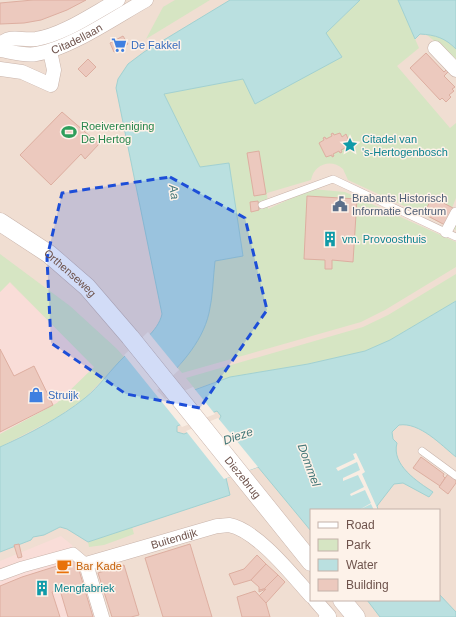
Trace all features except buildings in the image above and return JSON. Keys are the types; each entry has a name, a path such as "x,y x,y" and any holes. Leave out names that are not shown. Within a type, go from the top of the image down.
{"street":[{"name":"Citadellaan","path":"0,44 8,38 36,39 58,32 114,5 146,0"},
{"name":"Citadellaan","path":"0,50 29,54 50,51 68,44 114,5"},
{"path":"435,48 456,70"},
{"path":"0,69 22,72 51,85 54,70 50,51"},
{"path":"451,234 456,213"},
{"name":"Orthenseweg","path":"0,222 49,254 87,287 130,337"},
{"name":"Diezebrug","path":"130,337 310,561"},
{"name":"Buitendijk","path":"86,564 217,526 229,525 242,530 259,542 283,564 310,595"},
{"path":"0,575 73,553 86,564 102,617"},
{"path":"316,601 328,617"},
{"path":"343,601 356,617"}],"lane":[{"path":"262,205 333,179 451,234"},
{"path":"422,451 456,476"}],"highlighted area":[{"path":"170,177 245,218 267,310 200,408 126,394 51,343 47,258 62,193"}],"shaded area":[{"path":"0,0 456,0 456,296 342,435 456,391 456,617 0,617"},
{"path":"9,282 95,367 57,403 0,434 0,292"},
{"name":"Mengfabriek","path":"61,536 72,545 94,617 0,617 0,561"}],"green space":[{"path":"175,0 210,0 146,39 163,7"},
{"path":"360,0 398,0 419,48 397,66 450,128 456,123 456,198 452,208 456,211 456,230 348,180 343,169 328,163 316,170 311,180 267,193 268,209 312,189 345,192 456,242 456,267 385,310 361,322 182,373 178,368 197,341 209,314 215,261 243,256 228,163 200,167 164,94 243,79 255,104 341,57 326,33"},
{"path":"427,35 440,37 450,43 456,49 456,59"},
{"path":"0,254 70,306 124,357 85,398 56,418 0,447 0,434 57,403 94,367 10,282 0,292"},
{"path":"456,274 456,301 390,340 365,351 308,364 230,377 195,389 186,378 363,327 388,315"},
{"path":"132,527 134,534 104,545 89,547 88,542"}],"water":[{"path":"230,0 360,0 326,33 342,57 255,104 243,79 164,94 200,167 229,163 243,256 215,261 209,313 201,335 180,365 155,390 164,401 230,377 308,364 365,351 390,340 456,301 456,457 430,435 415,427 399,425 392,432 393,439 397,443 396,451 398,459 413,478 433,492 429,497 403,483 394,484 377,506 378,509 310,509 310,530 258,467 226,478 230,495 88,542 67,529 60,527 44,535 33,537 31,540 0,552 0,447 44,425 85,398 125,356 152,332 162,314 116,88 118,79 128,64 144,52","holes":["217,411 221,416 219,420 184,434 177,432 177,426"]},
{"path":"398,0 456,0 456,49 448,42 436,36 420,34 415,39"},
{"path":"440,595 456,612 456,617 380,617 368,601 440,601"}],"pier":[{"path":"148,332 179,370 157,390 165,399 193,387 215,414 182,427 124,355"},
{"path":"218,418 258,467 224,479 186,431"},
{"path":"356,453 365,472 362,474 378,509 374,509 371,504 361,509 371,503 365,490 351,496 350,494 364,487 358,475 343,481 343,478 360,470 357,462 338,471 336,468 355,459 353,454"}],"place":[{"name":"De Fakkel","path":"119,45"},
{"name":"Roeivereniging De Hertog","path":"69,132"},
{"name":"Citadel van 's-Hertogenbosch","path":"350,145"},
{"name":"Brabants Historisch Informatie Centrum","path":"340,204"},
{"name":"vm. Provoosthuis","path":"330,239"},
{"name":"Struijk","path":"36,395"},
{"name":"Bar Kade","path":"64,566"},
{"name":"Mengfabriek","path":"42,588"}],"water label":[{"name":"Aa","path":"174,192"},
{"name":"Dieze","path":"238,436"},
{"name":"Dommel","path":"309,465"}]}
